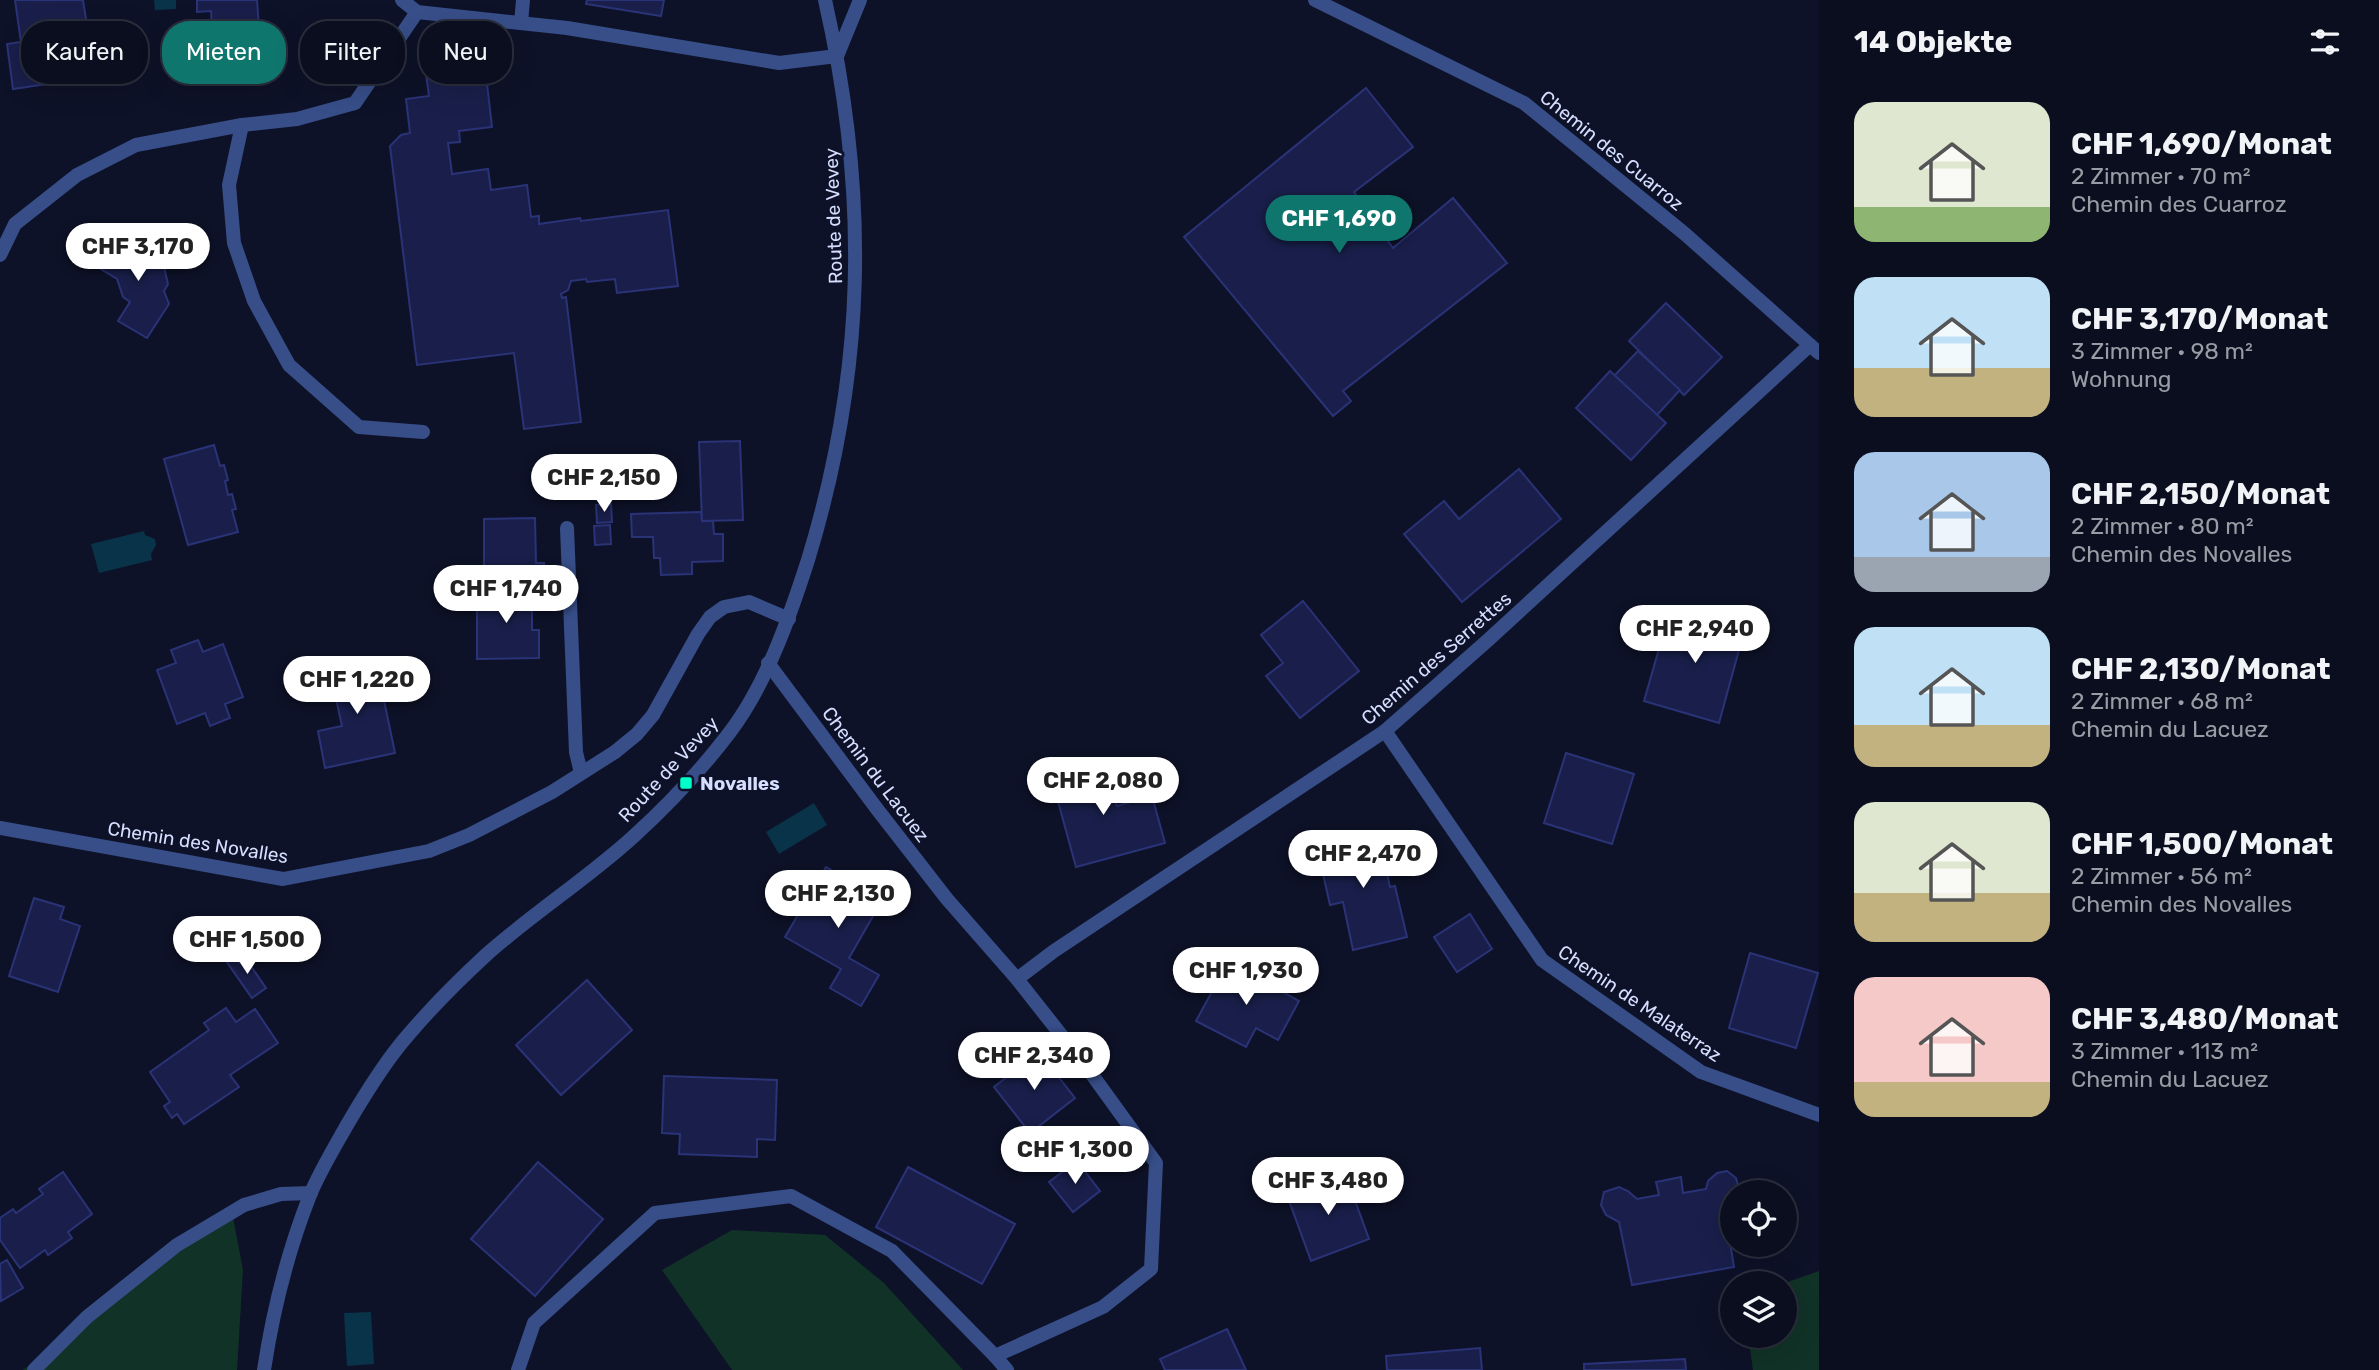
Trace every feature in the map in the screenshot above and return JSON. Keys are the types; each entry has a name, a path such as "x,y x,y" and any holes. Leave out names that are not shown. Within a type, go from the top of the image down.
{"street":[{"path":"402,0 417,12 574,29 779,63 837,56 860,0"},
{"path":"521,23 523,0"},
{"name":"Route de Vevey","path":"264,1370 270,1330 285,1268 311,1193 332,1150 366,1093 408,1035 486,956 634,836 686,783 732,730 789,619 830,478 839,437 851,342 857,247 847,114 825,0"},
{"name":"Chemin des Cuarroz","path":"1315,0 1524,103 1685,234 1814,349"},
{"path":"0,255 15,224 77,175 136,145 242,125 298,119 355,103 417,12"},
{"path":"242,125 229,185 234,243 254,302 289,365 359,427 423,432"},
{"name":"Chemin des Serrettes","path":"1017,979 1054,951 1385,731 1814,349"},
{"path":"567,528 576,752 581,773"},
{"name":"Chemin des Novalles","path":"0,828 283,879 429,850 470,835 552,792 615,752 637,734 653,715 698,634 710,617 724,607 749,602 789,619"},
{"name":"Chemin du Lacuez","path":"768,663 947,899 1017,979 1088,1069 1156,1163 1151,1269 1103,1307 995,1356"},
{"name":"Chemin de Malaterraz","path":"1385,731 1542,960 1701,1072 1819,1115"},
{"path":"34,1370 86,1317 177,1245 244,1205 281,1195 311,1193"},
{"path":"518,1370 534,1323 655,1213 791,1196 892,1251 1007,1370"}],"green space":[{"path":"232,1212 243,1270 237,1370 23,1370"},
{"path":"732,1230 825,1235 884,1283 963,1370 732,1370 662,1270"},
{"path":"1819,1271 1819,1370 1753,1370 1750,1348 1797,1348 1797,1279"}],"water":[{"path":"154,0 176,0 176,9 155,10"},
{"path":"144,531 145,535 155,539 152,560 99,573 91,544"},
{"path":"814,803 827,825 779,854 766,832"},
{"path":"371,1312 374,1364 347,1366 344,1313"}],"building":[{"path":"15,0 83,0 86,21 21,21 21,42"},
{"path":"197,0 257,0 259,21 212,21 211,11 197,12"},
{"path":"587,0 664,0 661,16 586,4"},
{"path":"21,42 21,84 47,84 13,89 7,44"},
{"path":"427,84 487,84 492,127 459,131 460,142 448,143 452,174 488,169 491,190 527,185 531,217 539,216 539,224 668,210 678,286 617,293 615,279 587,282 586,279 571,281 568,290 561,294 562,298 566,297 581,422 524,429 514,353 417,365 390,146 401,135 410,133 406,99 429,96"},
{"path":"1366,88 1413,147 1354,192 1393,248 1453,198 1507,263 1343,391 1351,401 1333,416 1184,237"},
{"path":"120,231 153,251 156,263 164,267 168,284 164,291 169,304 147,338 118,321 130,302 123,297 117,279 99,268"},
{"path":"1666,303 1722,357 1684,395 1629,341"},
{"path":"1638,351 1680,390 1657,415 1614,376"},
{"path":"1610,371 1666,423 1631,460 1576,408"},
{"path":"740,441 743,520 702,521 699,442"},
{"path":"214,445 220,466 224,465 228,495 232,494 236,509 232,510 238,532 188,545 164,459"},
{"path":"1519,469 1561,519 1462,602 1404,534 1444,501 1459,519"},
{"path":"611,504 612,522 597,523 596,505"},
{"path":"701,512 702,521 713,521 714,534 723,534 723,561 692,562 692,574 661,575 660,558 654,558 653,537 632,537 631,514"},
{"path":"535,518 536,563 544,563 544,588 484,589 484,519"},
{"path":"610,525 611,544 595,545 594,526"},
{"path":"532,588 532,630 539,630 539,658 477,659 477,589"},
{"path":"1303,601 1359,671 1300,718 1266,676 1283,663 1261,635"},
{"path":"1671,607 1745,628 1719,723 1644,701"},
{"path":"198,640 203,652 223,644 243,697 225,704 230,718 210,726 205,713 177,724 157,670 176,663 171,650"},
{"path":"375,657 395,753 325,768 318,731 342,726 329,667"},
{"path":"1566,753 1634,774 1612,844 1544,823"},
{"path":"1104,761 1117,806 1152,796 1165,843 1076,867 1051,776"},
{"path":"1378,833 1390,887 1395,886 1407,937 1353,950 1343,902 1330,905 1317,847"},
{"path":"826,867 883,899 849,958 879,975 861,1006 830,988 841,969 785,937"},
{"path":"34,898 64,907 60,919 80,926 58,992 9,976"},
{"path":"1470,914 1492,949 1457,972 1434,937"},
{"path":"1750,953 1818,973 1796,1048 1729,1028"},
{"path":"234,955 239,963 246,959 266,988 252,998 226,961"},
{"path":"1228,962 1299,1001 1278,1040 1256,1028 1246,1047 1196,1021"},
{"path":"587,980 632,1030 561,1095 516,1045"},
{"path":"226,1008 236,1022 255,1009 278,1043 230,1075 239,1087 184,1124 177,1114 172,1118 164,1106 170,1102 150,1072 209,1030 204,1023"},
{"path":"1039,1052 1075,1098 1030,1133 994,1087"},
{"path":"664,1076 777,1080 775,1140 757,1139 757,1157 679,1154 680,1134 662,1133"},
{"path":"1077,1161 1100,1191 1073,1212 1049,1182"},
{"path":"538,1162 603,1219 535,1296 471,1239"},
{"path":"908,1167 1015,1224 982,1284 876,1227"},
{"path":"1727,1171 1737,1180 1720,1180 1720,1257 1732,1257 1734,1267 1632,1285 1619,1222 1606,1215 1601,1205 1604,1192 1619,1187 1637,1199 1659,1195 1656,1182 1681,1177 1683,1193 1706,1189 1708,1181 1717,1173"},
{"path":"63,1172 92,1214 68,1232 72,1238 48,1255 45,1250 20,1268 0,1240 0,1218 13,1209 16,1213 43,1194 39,1189"},
{"path":"1345,1173 1369,1239 1311,1261 1287,1195"},
{"path":"7,1260 23,1288 1,1301 0,1264"},
{"path":"1227,1329 1246,1370 1165,1370 1160,1359"},
{"path":"1480,1348 1482,1370 1387,1370 1386,1356"},
{"path":"1685,1359 1686,1370 1584,1370 1584,1364"}],"place":[{"name":"Novalles","path":"686,783"}]}
